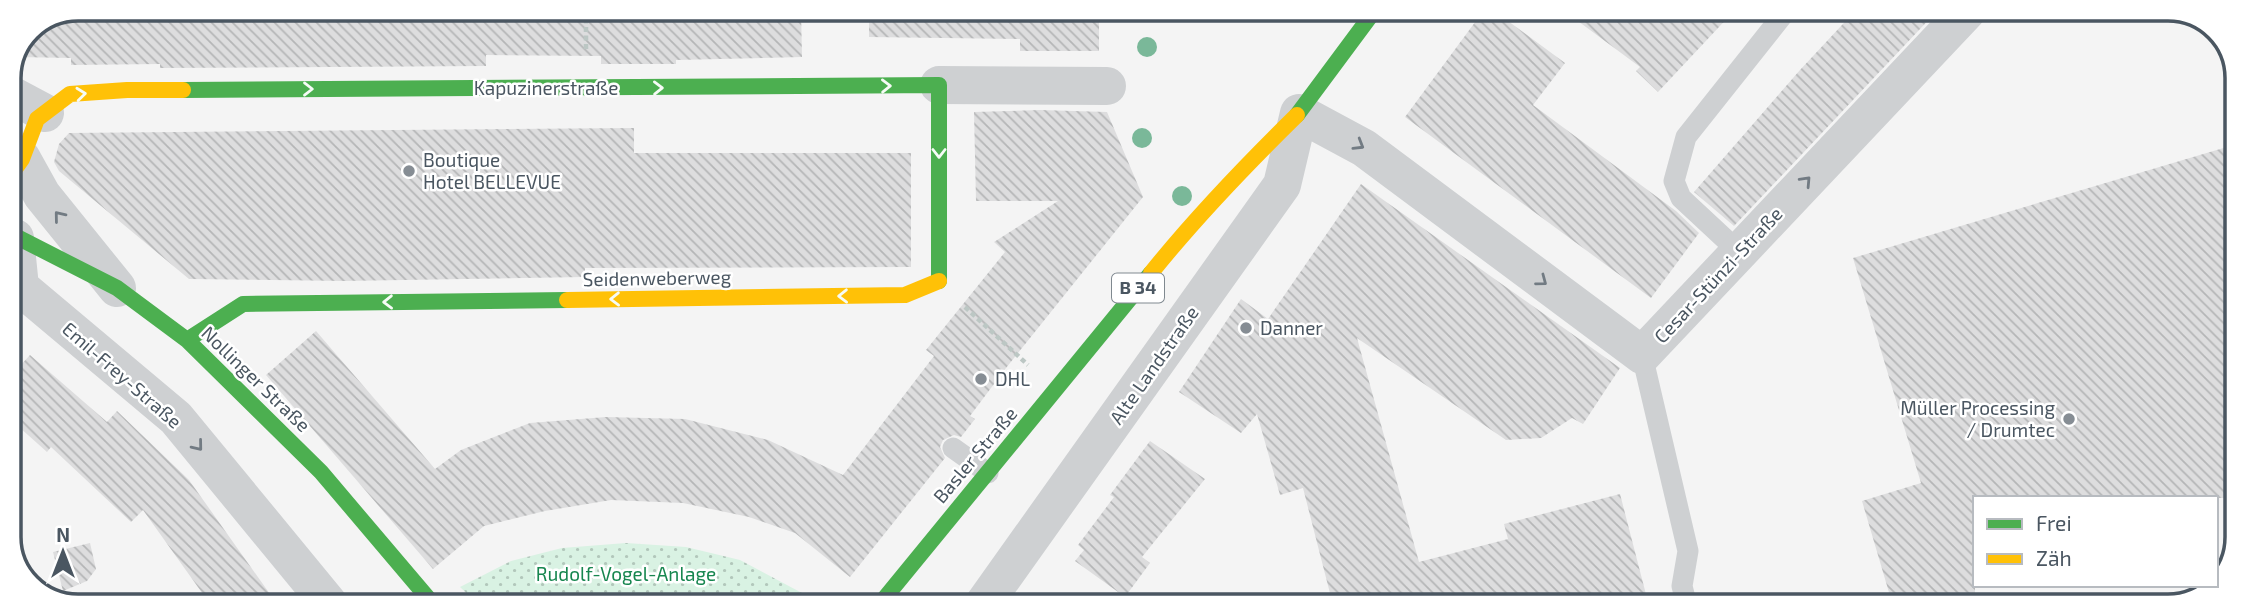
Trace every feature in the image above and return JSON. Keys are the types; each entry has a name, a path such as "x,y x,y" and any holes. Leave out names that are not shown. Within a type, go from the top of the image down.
{"street":[{"name":"B 34","path":"1299,113 1367,21"},
{"name":"Cesar-Stünzi-Straße","path":"1299,113 1364,148 1642,355 1958,21"},
{"path":"939,85 939,282"},
{"name":"Kapuzinerstraße","path":"21,154 37,118 30,105 70,94 127,90 1107,86"},
{"name":"Basler Straße","path":"887,594 1178,239 1299,113"},
{"name":"Alte Landstraße","path":"991,594 1282,185 1299,113"},
{"name":"Kapuzinerstraße","path":"21,174 42,195 117,288"},
{"name":"Nollinger Straße","path":"21,240 117,288 187,340 321,472 425,594"},
{"name":"Seidenweberweg","path":"187,340 243,304 905,295 939,282"},
{"name":"Emil-Frey-Straße","path":"21,288 176,418 321,594"}],"lane":[{"path":"1739,252 1681,198 1674,181 1686,137 1778,21"},
{"path":"1642,355 1688,551 1682,586 1684,594"},
{"path":"953,448 988,473"}],"path":[{"path":"939,282 1056,391"}],"green space":[{"name":"Rudolf-Vogel-Anlage","path":"626,543 686,547 740,560 802,593 467,594 460,587 511,561 562,548"}],"building":[{"path":"78,21 801,21 802,57 676,60 676,64 601,64 601,56 486,55 486,66 160,68 160,64 71,65 71,58 25,57 31,46 46,31 56,25"},
{"path":"869,21 1099,21 1099,51 1020,51 1020,39 869,37"},
{"path":"1476,21 1508,21 1565,63 1533,105 1676,211 1699,233 1651,298 1405,117"},
{"path":"1578,21 1725,21 1658,92 1636,71 1640,67"},
{"path":"1846,21 1928,21 1734,226 1694,192"},
{"path":"974,112 1107,112 1143,197 1006,368 970,416 975,419 961,437 954,435 943,440 940,447 945,458 850,577 795,533 749,517 683,503 611,500 545,511 484,526 433,569 266,375 316,331 435,469 461,450 530,423 606,417 685,419 768,440 843,475 934,356 926,350 1005,252 994,242 1058,201 976,201"},
{"path":"634,128 634,153 911,153 911,267 585,268 585,277 343,281 189,279 59,171 54,162 59,144 69,133"},
{"name":"Müller Processing / Drumtec","path":"2225,148 2225,498 1973,496 1975,594 1889,594 1862,501 1921,483 1853,258"},
{"path":"1361,184 1620,368 1583,424 1572,418 1541,438 1506,440 1357,338 1419,562 1508,539 1504,524 1620,494 1646,594 1330,594 1303,488 1280,495 1257,414 1241,433 1179,392 1241,299 1268,319"},
{"path":"30,355 107,422 117,411 189,480 270,594 203,594 143,510 131,522 51,447 47,452 21,429 21,365"},
{"path":"1150,441 1205,479 1142,557 1150,563 1127,594 1121,594 1075,561 1084,550 1078,545 1114,497 1110,495"},
{"path":"90,543 96,569 87,581 63,591 53,552"}],"traffic: fast":[{"path":"1297,115 1367,21"},
{"path":"183,90 939,85 939,281"},
{"path":"21,239 117,288 187,340 321,472 425,594"},
{"path":"888,594 1151,273"},
{"path":"187,340 243,304 567,300"}],"traffic: slow":[{"path":"21,160 37,119 70,94 183,90"},
{"path":"1151,273 1222,192 1297,115"},
{"path":"567,300 905,295 939,281"}],"place":[{"name":"Boutique Hotel BELLEVUE","path":"409,171"},
{"name":"Danner","path":"1246,328"},
{"name":"DHL","path":"981,379"},
{"name":"Müller Processing / Drumtec","path":"2069,419"}]}
